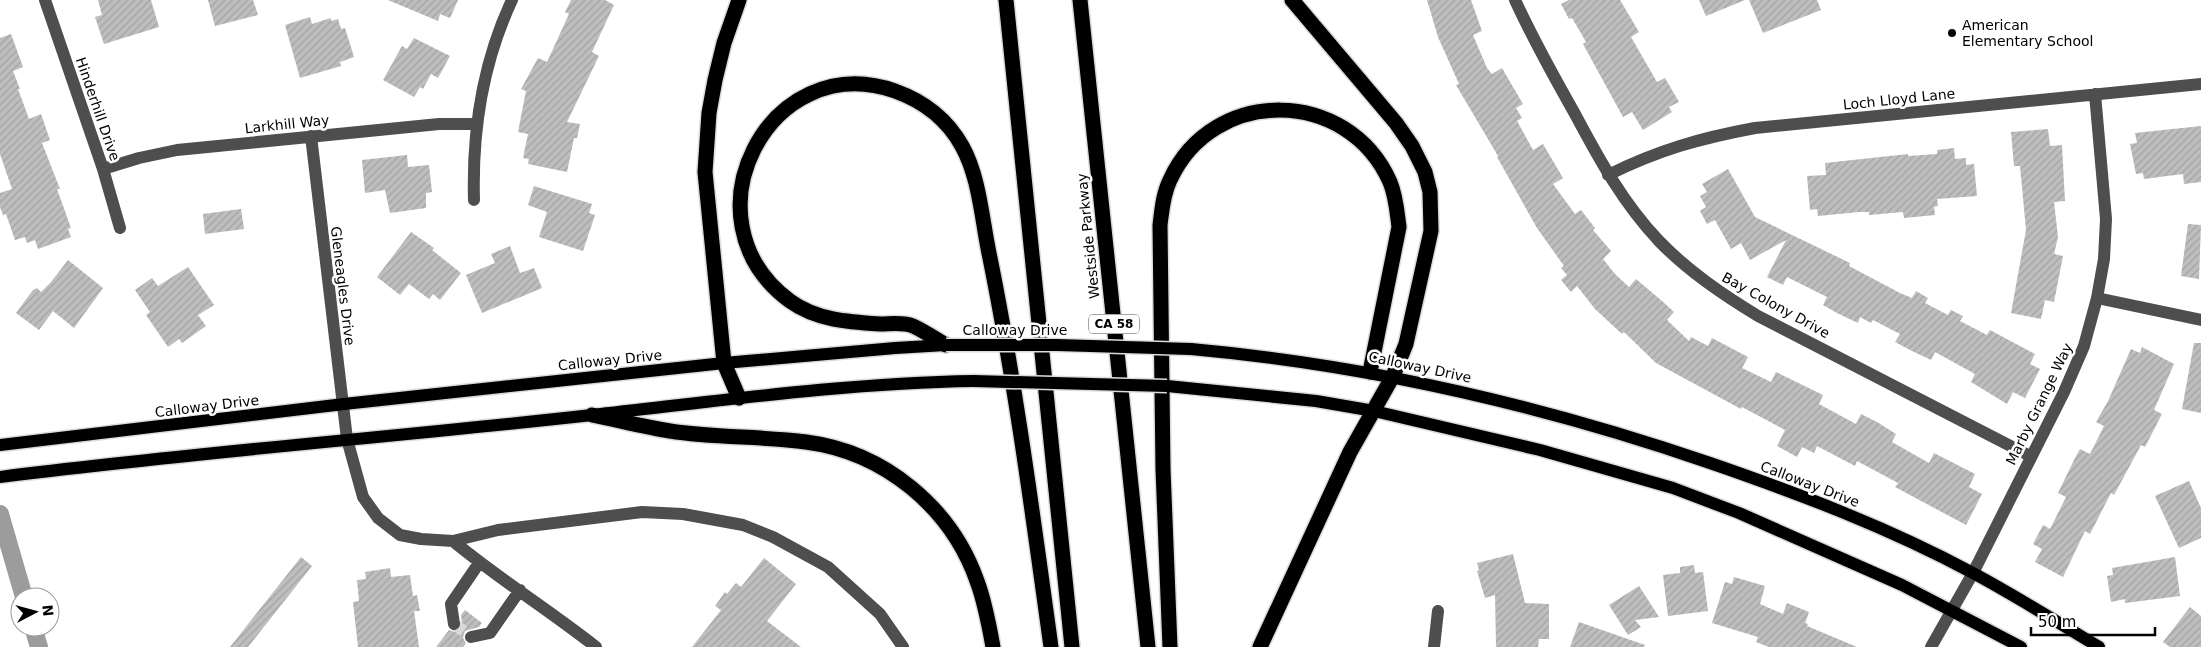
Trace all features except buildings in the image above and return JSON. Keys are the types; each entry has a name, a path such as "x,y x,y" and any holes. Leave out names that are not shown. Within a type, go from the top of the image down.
{"highway":[{"path":"738,0 724,43 715,80 706,147 708,209 724,363 740,398"},
{"path":"1006,0 1072,647"},
{"name":"Westside Parkway","path":"1080,0 1148,647"},
{"path":"1260,647 1350,452 1393,376 1406,344 1431,231 1430,192 1425,172 1396,123 1292,0"},
{"path":"946,345 911,325 847,322 804,310 788,300 759,270 749,252 743,231 739,211 740,192 750,154 773,121 791,106 817,92 848,84 885,88 922,103 952,130 963,148 975,184 995,282 1052,647"},
{"path":"1170,647 1164,469 1160,225 1163,201 1169,181 1180,162 1196,142 1214,128 1233,118 1257,110 1284,110 1309,114 1329,120 1351,132 1381,165 1390,183 1396,203 1399,227 1370,372"},
{"path":"592,415 671,431 808,442 838,448 888,470 929,503 958,538 977,580 993,647"}],"main road":[{"name":"Calloway Drive","path":"4,444 344,404 724,363 886,348 946,345 1102,346 1191,349 1253,355 1393,376 1531,407 1680,452 1803,495 1973,573 2098,647"},
{"path":"0,476 866,385 974,381 1106,383 1195,389 1316,401 1374,411 1540,450 1673,488 1739,513 1902,585 2021,647"}],"street":[{"name":"Hinderhill Drive","path":"46,0 103,169 120,228"},
{"path":"474,200 473,160 475,124 481,88 492,51 512,0"},
{"name":"Bay Colony Drive","path":"1515,0 1532,38 1608,175 1632,209 1659,241 1689,269 1722,294 1758,316 2030,456"},
{"name":"Loch Lloyd Lane","path":"1608,175 1643,158 1679,144 1717,134 1755,128 2201,84"},
{"name":"Marby Grange Way","path":"1931,647 1973,573 2030,456 2064,392 2084,346 2098,298 2104,259 2106,219 2095,94"},
{"name":"Larkhill Way","path":"103,169 139,158 177,150 439,124 475,124"},
{"name":"Gleneagles Drive","path":"311,136 347,439 363,498 378,518 400,535 453,542"},
{"path":"2098,298 2201,320"},
{"path":"453,542 498,530 642,512 683,514 743,525 774,537 828,567 880,614 903,647"},
{"path":"453,542 596,647"},
{"path":"454,624 451,604 479,562"},
{"path":"471,637 490,633 520,590"},
{"path":"1434,647 1438,611"}],"waterway":[{"path":"0,514 21,587"},
{"path":"36,637 39,647"}],"tunnel":[{"path":"454,624 471,637"}],"place":[{"name":"American Elementary School","path":"1952,33"}]}
